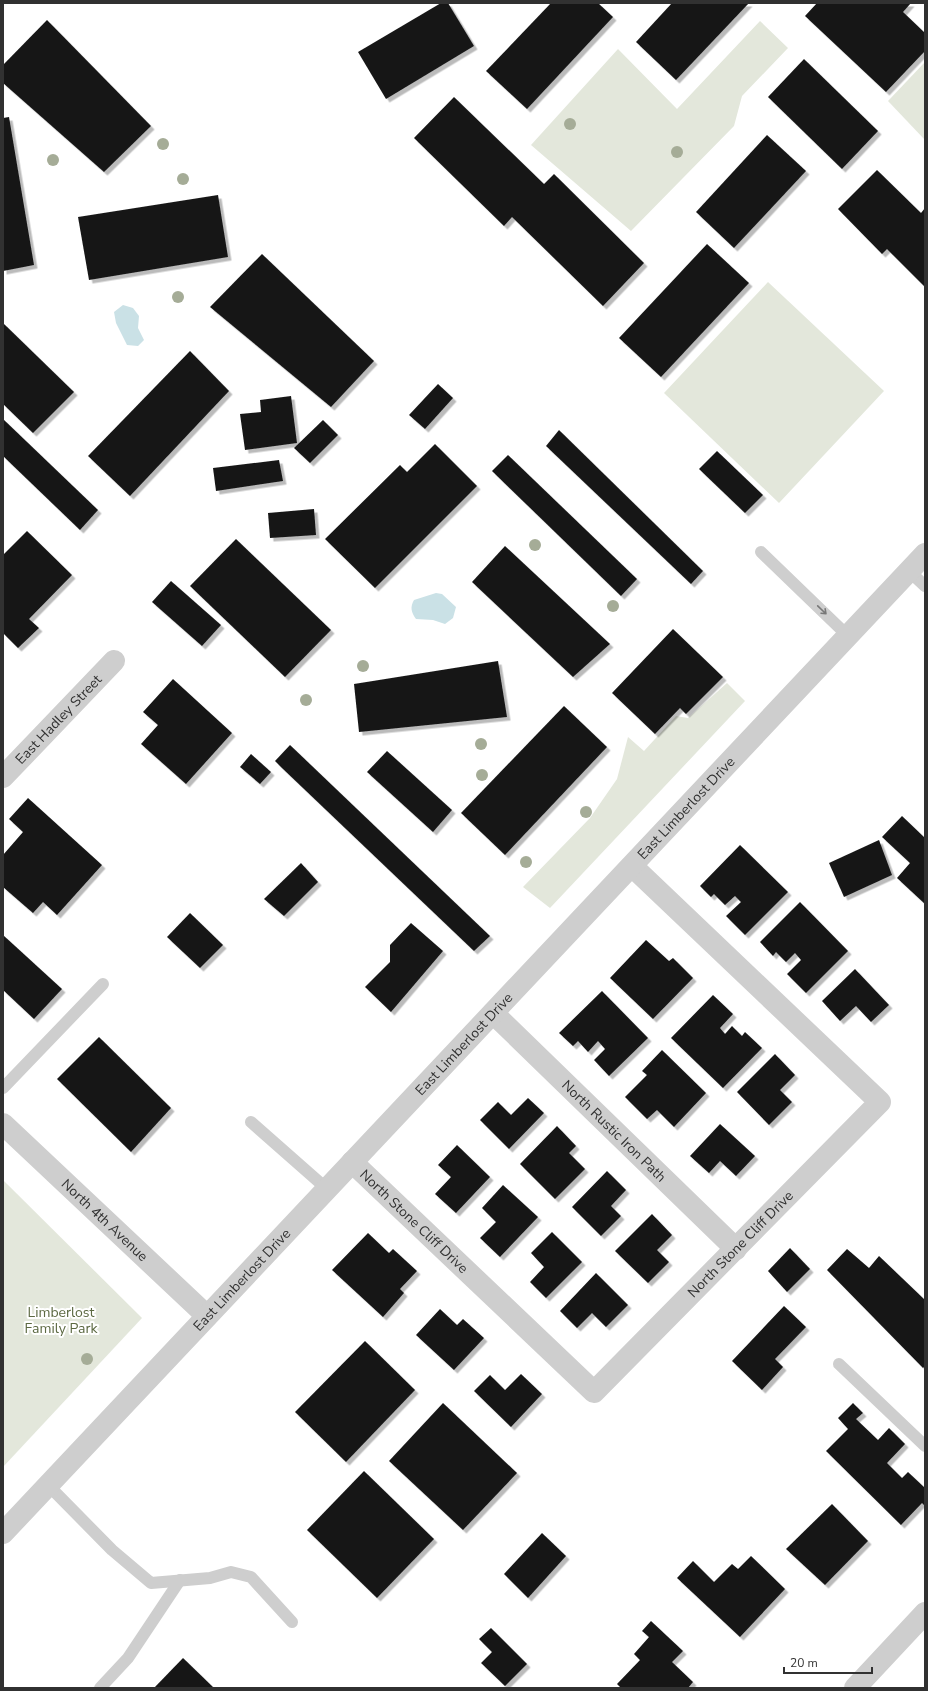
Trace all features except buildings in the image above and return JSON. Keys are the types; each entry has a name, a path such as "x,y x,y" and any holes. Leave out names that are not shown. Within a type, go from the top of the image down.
{"street":[{"name":"East Limberlost Drive","path":"3,1533 925,554"},
{"name":"East Hadley Street","path":"3,777 114,661"},
{"name":"North Stone Cliff Drive","path":"352,1162 594,1392 880,1102 632,866"},
{"name":"North Rustic Iron Path","path":"493,1013 736,1249"},
{"name":"North 4th Avenue","path":"3,1124 207,1316"},
{"path":"854,1688 925,1613"}],"lane":[{"path":"761,552 848,636"},
{"path":"909,571 925,586"},
{"path":"3,1088 103,984"},
{"path":"251,1122 327,1189"},
{"path":"838,1364 925,1446"},
{"path":"48,1485 112,1550 151,1583 210,1578 230,1572 251,1577 292,1622"},
{"path":"100,1688 128,1658 180,1580"}],"green space":[{"path":"760,21 788,48 742,96 734,126 631,231 531,145 618,49 677,109"},
{"path":"925,62 925,140 888,101"},
{"path":"768,282 884,391 779,503 664,393"},
{"path":"727,683 745,701 550,908 523,887 590,818 617,779 628,737 644,751 676,716 688,718"},
{"name":"Limberlost Family Park","path":"3,1180 142,1318 3,1467"}],"water":[{"path":"123,305 133,308 139,316 138,328 144,340 138,346 127,345 116,323 114,312"},
{"path":"436,593 442,594 456,607 453,618 445,624 433,620 416,619 412,610 414,600"}]}
